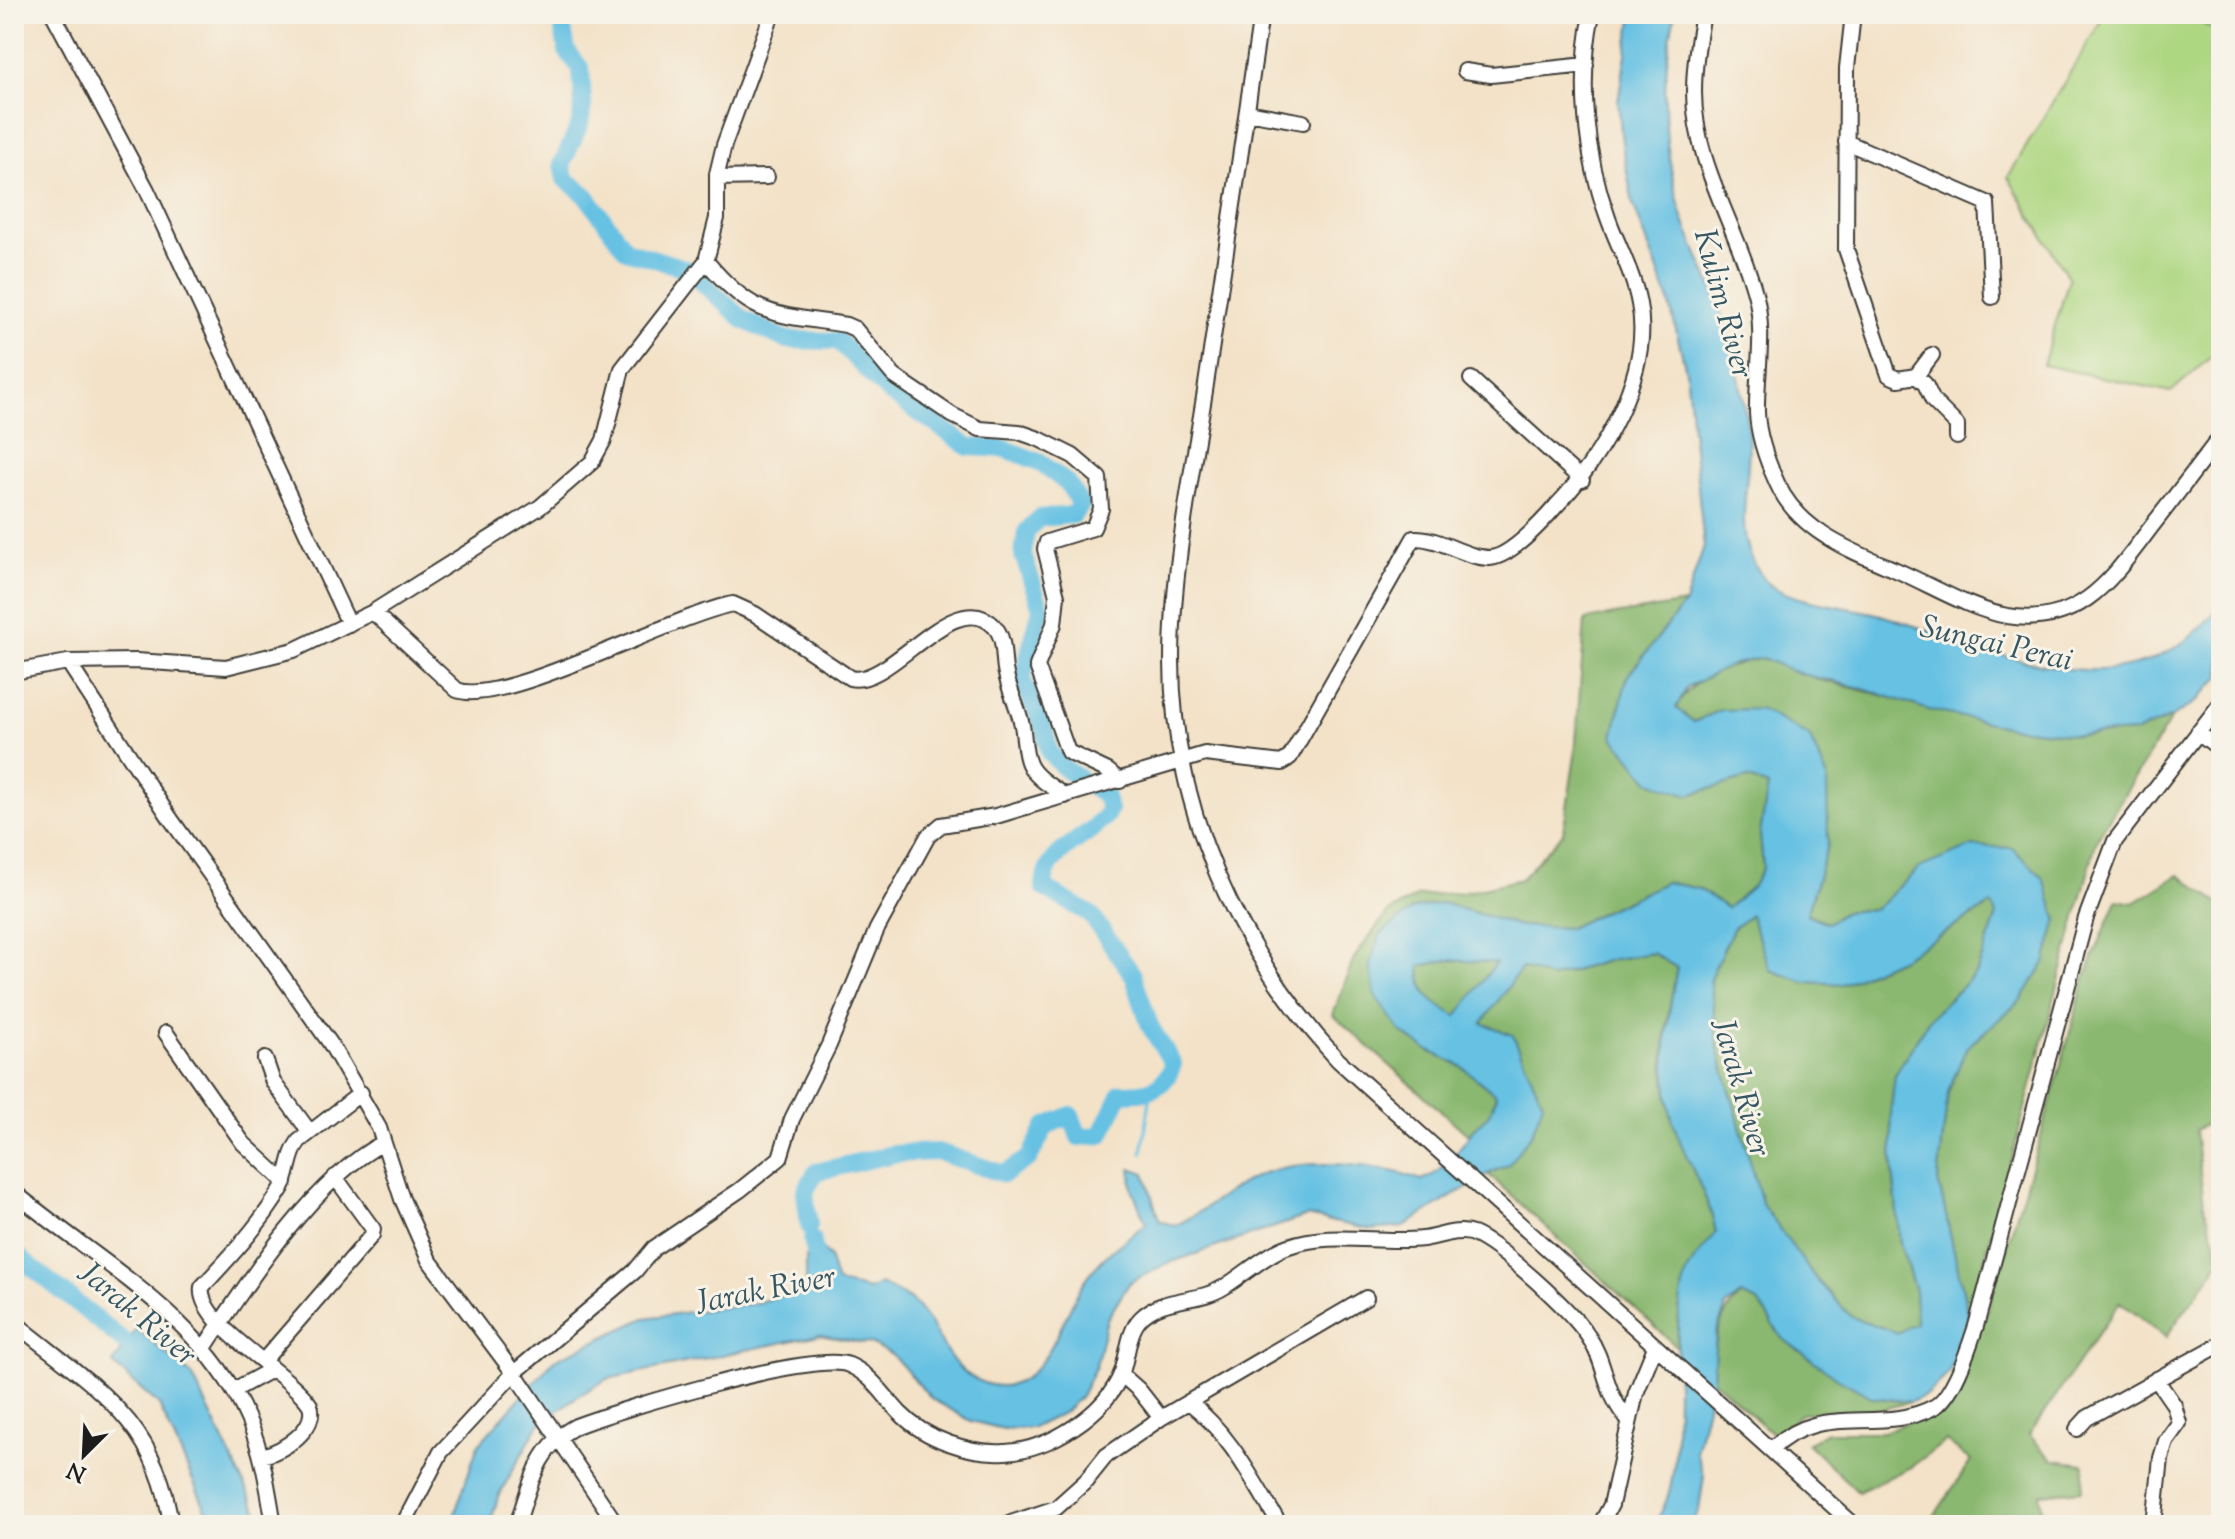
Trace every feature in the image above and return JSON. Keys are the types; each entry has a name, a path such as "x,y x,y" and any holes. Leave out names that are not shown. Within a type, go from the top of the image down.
{"street":[{"path":"53,14 147,190 349,624"},
{"path":"14,672 68,662 136,661 226,667 294,650 373,612 510,529 592,462 604,440 622,369 704,264 717,218 717,178 724,145 772,14"},
{"path":"1261,14 1175,597 1172,663 1182,761 1199,830 1254,951 1298,1015 1338,1060 1854,1525"},
{"path":"403,1525 441,1452 516,1376 620,1285 654,1248 740,1190 780,1158 792,1119 829,1045 877,929 928,836 941,825 996,816 1205,754 1282,763 1290,757 1355,647 1414,538 1481,556 1503,554 1540,524 1582,480 1614,427 1634,373 1642,337 1639,304 1606,214 1590,147 1586,65 1592,14"},
{"path":"1703,14 1694,94 1709,171 1745,259 1756,298 1761,326 1757,416 1764,452 1779,487 1817,531 1845,549 1979,607 2005,615 2039,619 2065,612 2106,586 2221,436"},
{"path":"1853,14 1847,68 1846,249 1889,375 1898,379 1916,376 1932,355"},
{"path":"1465,71 1491,75 1586,65"},
{"path":"1247,112 1303,122"},
{"path":"1846,142 1987,203 1992,297"},
{"path":"717,178 767,177"},
{"path":"704,264 731,292 751,304 783,316 855,329 894,376 970,426 1019,432 1039,439 1073,456 1099,478 1101,509 1093,528 1047,542 1045,549 1057,596 1054,624 1037,666 1068,752 1108,771 1115,782"},
{"path":"1916,376 1925,384 1933,401 1957,425 1957,437"},
{"path":"1471,379 1582,480"},
{"path":"373,612 457,690 470,695 540,675 618,643 733,604 755,614 850,678 860,681 874,677 921,639 946,625 969,618 984,619 996,628 1002,641 1006,676 1020,717 1029,766 1071,795"},
{"path":"68,662 170,818 361,1093 429,1260 516,1376 617,1525"},
{"path":"1771,1450 1799,1428 1825,1421 1888,1419 1935,1406 1956,1377 1976,1326 2086,918 2115,841 2221,703"},
{"path":"2198,732 2221,750"},
{"path":"166,1033 243,1143 285,1182"},
{"path":"265,1059 273,1082 309,1131"},
{"path":"262,1456 296,1438 306,1428 312,1412 306,1399 220,1324 204,1301 202,1287 244,1242 285,1182 292,1150 309,1131 361,1093"},
{"path":"204,1348 280,1241 335,1177 383,1143"},
{"path":"234,1390 268,1365 372,1235 373,1229 335,1177"},
{"path":"14,1192 158,1306 204,1348 234,1390 262,1456 274,1525"},
{"path":"517,1525 530,1482 554,1430 822,1361 845,1363 863,1373 916,1428 938,1439 981,1451 1006,1452 1042,1443 1070,1430 1103,1399 1121,1374 1140,1319 1156,1307 1205,1297 1222,1289 1283,1247 1305,1240 1418,1239 1459,1232 1473,1234 1514,1264 1579,1324 1596,1350 1609,1392 1629,1421"},
{"path":"1005,1525 1064,1502 1106,1456 1161,1418 1366,1298"},
{"path":"14,1322 105,1394 139,1432 158,1469 171,1525"},
{"path":"2077,1429 2087,1418 2221,1344"},
{"path":"1600,1525 1611,1505 1629,1421 1645,1367 1658,1350"},
{"path":"1121,1374 1161,1418"},
{"path":"2154,1525 2161,1458 2166,1441 2179,1423 2174,1405 2156,1379"},
{"path":"1189,1402 1211,1419 1233,1447 1280,1525"}],"green space":[{"path":"2105,14 2185,14 2221,34 2221,348 2171,392 2043,365 2069,279 2008,177"},
{"path":"1685,603 1627,677 1689,795 1747,778 1769,786 1760,834 1763,867 1753,886 1727,908 1699,889 1666,882 1569,928 1520,926 1442,903 1413,909 1427,1050 1461,1066 1496,1095 1492,1114 1468,1135 1333,1015 1354,958 1387,913 1418,896 1466,892 1521,879 1563,833 1575,756 1585,620"},
{"path":"1762,658 1821,680 2009,727 2077,735 2137,732 2172,717 2097,839 1969,1318 1938,1180 1948,1092 1966,1048 2021,1000 2057,919 1921,867 1875,909 1845,912 1828,923 1807,914 1828,844 1721,710 1694,722 1676,708 1683,696 1701,679 1723,668"},
{"path":"2179,875 2221,904 2221,1117 2195,1130 2204,1204 2221,1260 2166,1337 2120,1302 2029,1435 2053,1460 2085,1464 2082,1490 2040,1494 2044,1525 1928,1525 1971,1461 1946,1441 1911,1467 1858,1492 1807,1443 1827,1432 1884,1432 1940,1409 1983,1323 2087,972 2117,900 2134,903"},
{"path":"1993,904 1997,915 1977,972 1929,1019 1895,1075 1891,1109 1893,1170 1900,1243 1915,1291 1916,1324 1898,1333 1851,1317 1816,1279 1763,1207 1718,1049 1710,978 1733,928 1750,915 1843,984 1902,958"},
{"path":"1653,953 1677,968 1666,1038 1666,1091 1716,1234 1695,1263 1684,1286 1677,1347 1488,1174 1508,1165 1532,1133 1482,1023 1522,968 1551,978 1609,960"},
{"path":"1448,960 1497,962 1457,1017 1429,997 1422,984 1420,966"},
{"path":"1742,1295 1758,1302 1782,1338 1871,1397 1911,1402 1878,1410 1801,1414 1775,1436 1713,1380 1721,1323"}],"water":[{"path":"1633,14 1675,14 1665,88 1670,162 1684,221 1713,290 1735,360 1748,431 1744,506 1746,542 1752,560 1772,586 1799,598 1877,614 2012,658 2058,668 2102,670 2145,662 2185,641 2221,604 2221,676 2197,701 2172,717 2137,732 2077,735 2009,727 1929,710 1861,688 1801,674 1762,658 1734,664 1687,687 1676,708 1694,722 1721,710 1760,709 1809,736 1827,776 1828,844 1807,915 1828,923 1845,912 1875,909 1921,867 1973,846 2012,848 2043,877 2057,919 2045,963 2021,1000 1966,1048 1948,1092 1938,1180 1969,1318 1949,1373 1927,1395 1911,1402 1871,1397 1837,1378 1782,1338 1758,1302 1741,1295 1726,1306 1716,1334 1713,1380 1696,1452 1704,1476 1699,1510 1691,1525 1651,1525 1664,1506 1672,1479 1681,1299 1687,1273 1716,1233 1669,1105 1667,1036 1677,968 1653,953 1609,960 1551,978 1522,968 1482,1023 1513,1035 1543,1103 1532,1133 1508,1165 1488,1174 1403,1227 1371,1230 1307,1216 1166,1264 1130,1282 1107,1319 1096,1366 1081,1396 1065,1412 1032,1428 1003,1429 971,1421 932,1399 892,1354 871,1344 819,1335 607,1379 575,1398 537,1427 498,1497 490,1525 451,1525 478,1445 554,1360 645,1318 756,1303 806,1288 806,1257 822,1249 829,1257 837,1283 870,1290 880,1284 908,1298 921,1310 956,1364 977,1380 999,1386 1017,1383 1033,1372 1046,1356 1084,1282 1112,1250 1146,1224 1132,1188 1131,1168 1145,1173 1159,1220 1174,1226 1252,1178 1282,1168 1343,1164 1405,1174 1422,1180 1437,1172 1488,1114 1496,1095 1461,1066 1427,1050 1401,1032 1375,996 1370,964 1379,935 1413,909 1442,903 1520,926 1569,928 1666,882 1699,889 1727,908 1753,886 1763,867 1760,834 1768,786 1747,778 1689,795 1650,782 1613,737 1627,677 1685,603 1704,546 1686,371 1669,301 1633,204 1618,101","holes":["1992,904 1997,915 1977,972 1929,1019 1895,1075 1891,1109 1893,1170 1900,1243 1915,1291 1916,1323 1898,1333 1851,1317 1816,1279 1763,1206 1718,1049 1710,978 1733,929 1750,915 1770,970 1805,982 1843,984 1902,958","1448,960 1496,963 1457,1016 1429,997 1420,976 1420,966"]},
{"path":"136,1329 192,1375 264,1525 213,1525 159,1405 113,1364"}],"waterway":[{"path":"560,14 567,51 581,69 583,105 580,124 562,164 565,179 585,194 626,250 687,269 744,320 786,340 838,341 886,390 969,447 1006,449 1039,462 1068,484 1081,505 1073,515 1039,518 1026,532 1023,555 1041,609 1022,679 1045,731 1049,752 1064,768 1106,797 1109,811 1051,863 1044,888 1090,914 1133,975 1150,1026 1173,1064 1165,1080 1153,1089 1121,1093 1101,1135 1079,1137 1071,1115 1046,1126 1029,1158 1004,1174 938,1152 893,1154 816,1172 805,1192 809,1226"},
{"path":"1142,1153 1151,1093"},
{"path":"812,1240 821,1276"},
{"name":"Jarak River","path":"14,1253 146,1359"}],"water label":[{"name":"Kulim River","path":"1722,304"},
{"name":"Sungai Perai","path":"1996,645"}]}
